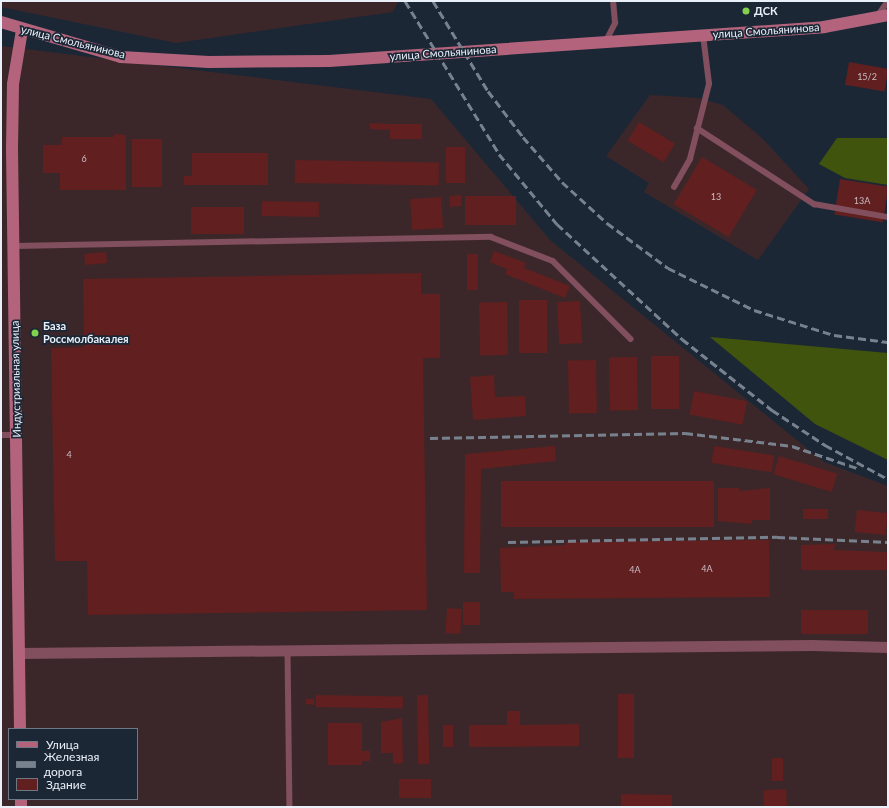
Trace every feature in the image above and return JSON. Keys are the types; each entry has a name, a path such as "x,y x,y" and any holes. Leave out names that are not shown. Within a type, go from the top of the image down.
{"street":[{"name":"улица Смольянинова","path":"1,22 22,30 121,57 209,62 329,61 824,27 882,16"},
{"name":"Индустриальная улица","path":"20,728 13,84 22,30"},
{"path":"19,654 812,645 888,647"}],"lane":[{"path":"606,42 615,23 613,1"},
{"path":"882,16 888,1"},
{"path":"674,187 690,159 697,128 710,84 704,35"},
{"path":"697,128 814,204 888,217"},
{"path":"15,246 491,237 553,261 576,281 631,339"},
{"path":"1,435 17,435"},
{"path":"288,651 290,807"}],"shaded area":[{"path":"1,1 398,2 393,12 176,43 1,7"},
{"path":"1,46 431,99 550,240 824,462 888,486 888,807 1,807"},
{"path":"650,95 698,98 723,105 763,139 809,189 758,260 644,192 649,183 606,156"}],"green space":[{"path":"837,138 888,138 888,185 845,178 819,164"},
{"path":"710,337 888,353 888,460 815,424"}],"building":[{"path":"849,62 888,69 884,92 845,85"},
{"path":"639,122 675,144 664,162 628,141"},
{"path":"370,123 390,124 390,130 370,129"},
{"path":"390,124 422,124 422,139 390,139"},
{"path":"114,134 126,135 126,190 60,190 60,173 43,173 43,145 62,145 62,137 114,137"},
{"path":"132,139 162,139 162,187 132,187"},
{"path":"446,147 465,147 465,183 446,183"},
{"path":"192,153 268,153 268,185 184,185 184,176 192,176"},
{"path":"702,157 757,190 729,237 674,204"},
{"path":"295,160 439,163 439,186 295,183"},
{"path":"840,179 888,187 883,222 834,215"},
{"path":"461,195 462,206 450,207 449,196"},
{"path":"465,196 516,196 516,225 465,225"},
{"path":"441,197 443,228 412,230 410,199"},
{"path":"262,201 319,202 319,217 262,216"},
{"path":"191,207 244,207 244,234 191,234"},
{"path":"494,251 526,263 524,268 570,286 565,298 505,274 507,269 490,262"},
{"path":"106,252 107,263 85,265 84,254"},
{"path":"467,254 478,254 478,290 467,290"},
{"path":"421,273 421,294 440,294 440,358 423,358 427,610 88,615 87,561 55,561 51,348 84,347 83,279"},
{"path":"519,300 547,300 547,353 519,353"},
{"path":"580,301 582,343 559,344 557,302"},
{"path":"479,302 507,302 508,355 480,355"},
{"path":"651,356 679,356 679,409 651,409"},
{"path":"609,357 637,357 638,410 610,410"},
{"path":"568,360 596,360 597,413 569,413"},
{"path":"494,375 495,397 525,396 526,416 473,420 470,377"},
{"path":"694,391 747,401 742,425 689,415"},
{"path":"555,446 556,461 481,469 480,573 464,573 465,454"},
{"path":"714,446 774,456 772,472 711,463"},
{"path":"779,456 837,474 832,492 773,474"},
{"path":"501,481 714,481 714,527 501,527"},
{"path":"718,488 739,488 740,491 770,488 770,520 752,520 752,524 718,521"},
{"path":"803,509 828,509 828,519 803,519"},
{"path":"857,510 888,513 886,535 855,532"},
{"path":"769,540 770,597 514,599 514,592 501,592 500,548 566,545 566,542"},
{"path":"835,544 834,550 888,552 888,570 801,570 801,545"},
{"path":"463,602 480,602 480,625 463,625"},
{"path":"447,608 462,609 460,634 445,633"},
{"path":"801,610 868,610 868,634 801,634"},
{"path":"618,694 634,694 634,758 618,758"},
{"path":"316,695 403,697 403,709 316,707"},
{"path":"417,695 428,695 429,764 418,764"},
{"path":"306,699 314,699 314,705 306,704"},
{"path":"507,711 520,711 520,725 579,724 579,746 469,747 469,725 507,725"},
{"path":"402,718 403,763 393,764 393,753 381,753 381,722"},
{"path":"328,723 362,723 362,751 370,751 370,761 362,761 362,765 328,765"},
{"path":"443,725 453,725 453,747 443,747"},
{"path":"772,758 783,758 783,781 772,781"},
{"path":"399,779 431,779 431,798 399,798"},
{"path":"786,789 787,807 764,807 763,790"},
{"path":"621,794 672,795 672,807 621,807"}],"railway":[{"path":"405,1 499,154 557,224 682,339 772,410 825,445 888,479"},
{"path":"433,1 488,91 523,137 562,182 607,223 668,268 754,310 834,335 888,342"},
{"path":"430,438 685,433 792,446 857,468"},
{"path":"508,542 777,537 888,542"}],"place":[{"name":"ДСК","path":"746,11"},
{"name":"База Россмолбакалея","path":"35,333"}]}
